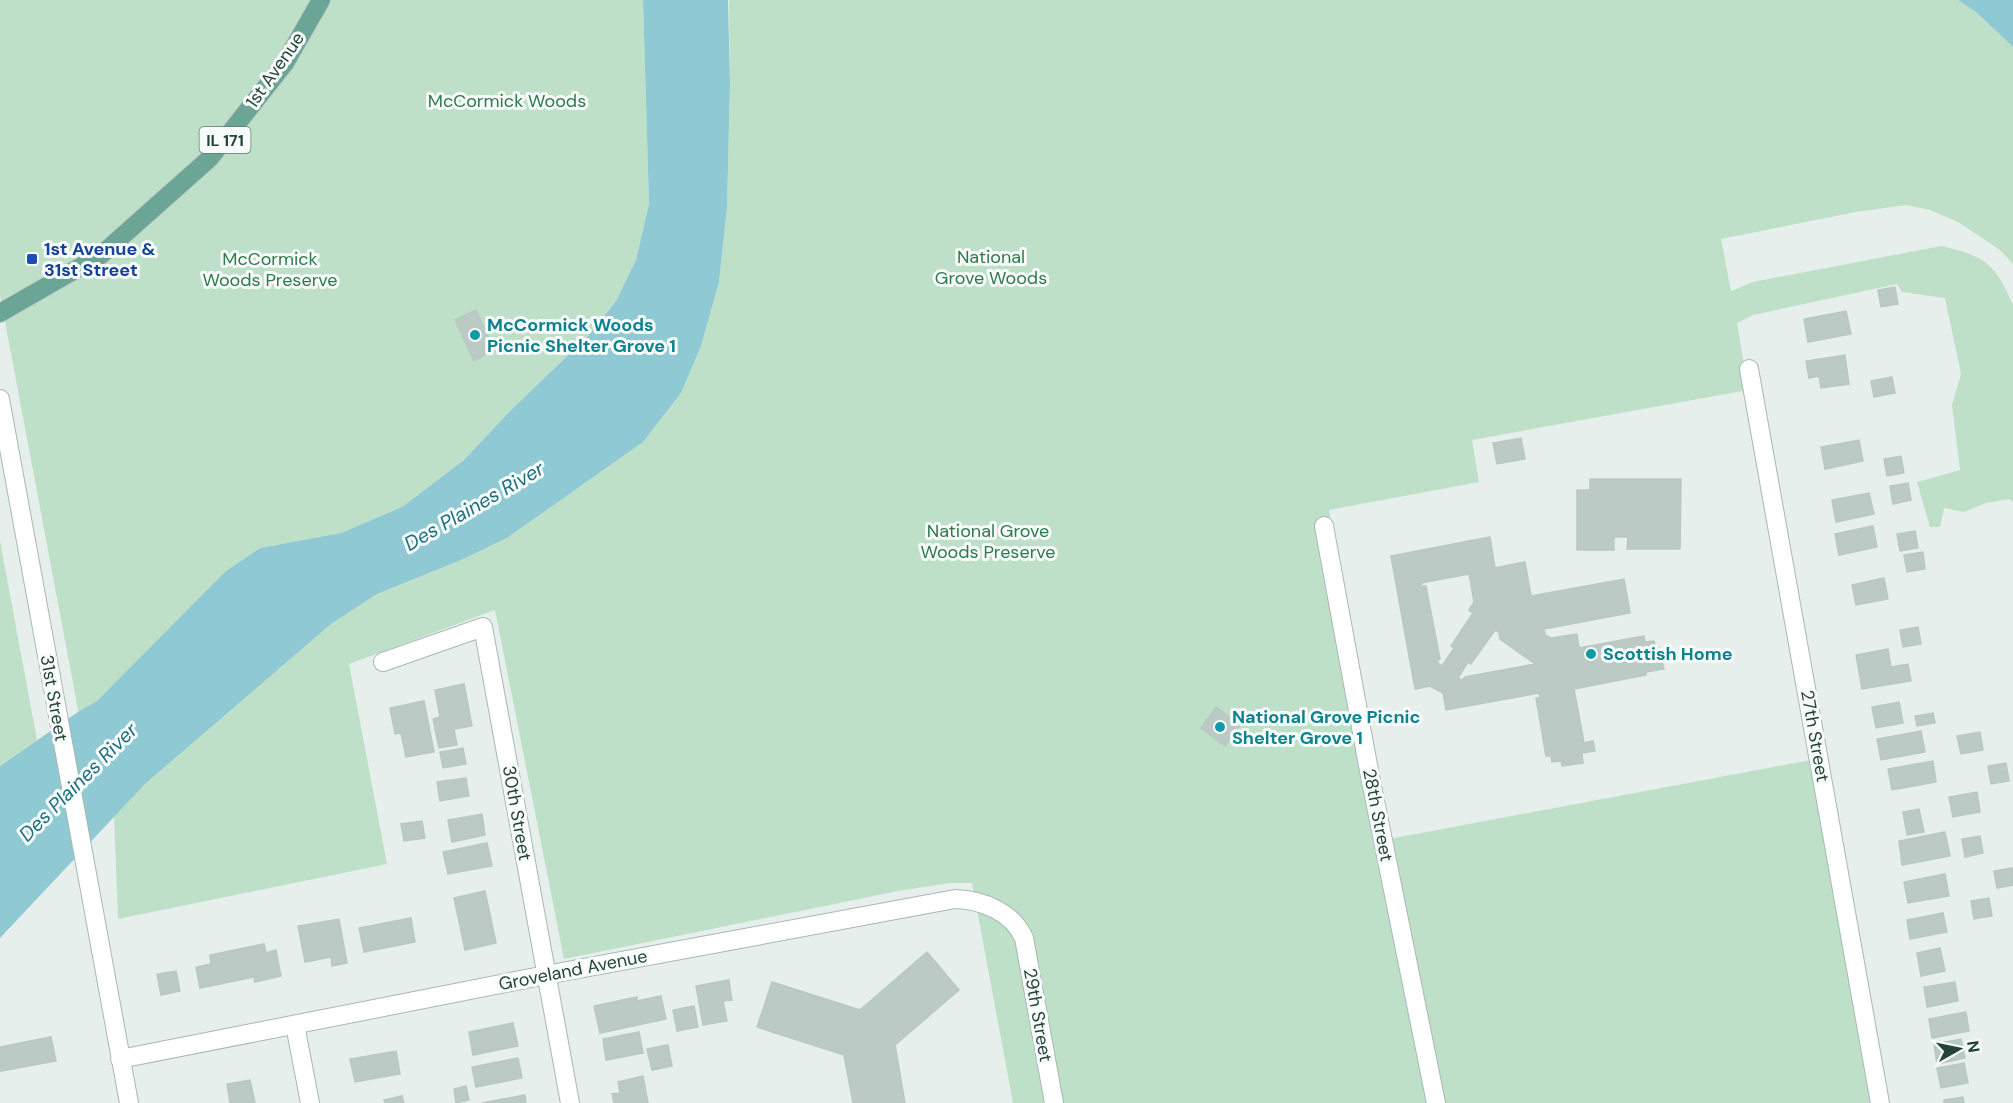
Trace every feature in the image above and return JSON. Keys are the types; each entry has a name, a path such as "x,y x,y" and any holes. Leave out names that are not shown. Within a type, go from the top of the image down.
{"main road":[{"name":"1st Avenue","path":"0,313 101,255 210,158 285,63 321,0"}],"street":[{"name":"27th Street","path":"1749,369 1880,1103"},
{"name":"31st Street","path":"0,399 129,1103"},
{"name":"28th Street","path":"1324,525 1370,776 1436,1103"},
{"name":"30th Street","path":"383,662 483,627 570,1103"},
{"name":"Groveland Avenue","path":"120,1059 546,975 955,899 969,899 992,907 1007,916 1019,928"},
{"name":"29th Street","path":"1019,928 1027,949 1054,1103"},
{"path":"295,1025 310,1103"}],"green space":[{"name":"McCormick Woods Preserve","path":"0,0 643,0 649,204 636,260 616,301 588,336 509,412 464,460 402,507 341,533 260,548 226,571 133,667 79,715 0,295"},
{"name":"National Grove Woods","path":"729,0 1958,0 1976,12 2013,47 2013,264 2000,250 1958,222 1930,210 1906,205 1856,212 1721,239 1731,291 1753,282 1941,246 1968,254 1987,264 2000,279 2013,305 2013,502 2009,499 1986,503 1964,512 1944,508 1940,527 1930,527 1917,482 1960,470 1952,405 1961,374 1945,298 1902,292 1897,284 1753,315 1737,323 1748,390 1472,440 1479,482 1329,510 1389,839 1811,760 1874,1103 1013,1103 972,883 951,883 903,890 564,959 495,610 349,664 387,864 118,919 114,816 145,784 331,624 377,594 461,560 507,538 643,442 681,393 701,346 719,282 727,208"},
{"path":"0,541 37,740 0,766"}],"water":[{"name":"Des Plaines River","path":"643,0 728,0 730,83 727,208 719,282 701,346 681,393 643,442 507,538 461,560 377,594 331,624 145,784 0,938 0,766 97,701 226,571 260,548 341,533 402,507 464,460 509,412 588,336 616,301 636,260 649,204"},
{"path":"1958,0 2013,0 2013,47 1976,12"}],"building":[{"path":"1895,287 1898,304 1881,307 1878,290"},
{"name":"McCormick Woods Picnic Shelter Grove 1","path":"476,310 494,350 474,361 455,320"},
{"path":"1846,311 1851,334 1808,342 1804,319"},
{"path":"1845,355 1849,384 1821,388 1819,376 1809,378 1806,361"},
{"path":"1892,377 1895,393 1874,397 1871,381"},
{"path":"1521,438 1525,459 1497,464 1493,443"},
{"path":"1859,440 1863,461 1825,469 1821,447"},
{"path":"1901,456 1904,473 1887,476 1884,459"},
{"path":"1590,479 1681,479 1680,549 1627,549 1628,537 1614,537 1614,550 1577,550 1577,490 1590,490"},
{"path":"1908,483 1911,500 1893,504 1890,486"},
{"path":"1869,493 1874,514 1836,522 1832,500"},
{"path":"1873,526 1877,547 1839,555 1835,534"},
{"path":"1915,531 1918,548 1900,551 1897,534"},
{"name":"Scottish Home","path":"1490,537 1495,568 1525,562 1531,596 1624,579 1630,613 1544,629 1545,635 1551,638 1577,634 1579,648 1644,636 1645,642 1654,641 1656,648 1659,648 1664,669 1646,672 1646,675 1574,689 1584,743 1593,741 1595,751 1582,753 1583,763 1562,766 1561,761 1552,762 1551,756 1546,756 1536,698 1540,698 1539,693 1446,710 1443,693 1430,686 1415,689 1391,556","holes":["1469,574 1474,602 1469,610 1473,613 1451,646 1454,648 1442,666 1438,663 1440,659 1426,586 1422,586 1421,583","1495,630 1499,632 1500,639 1535,664 1465,677 1462,680 1458,678 1468,662 1471,664"]},
{"path":"1923,552 1925,569 1907,572 1904,555"},
{"path":"1884,578 1888,599 1856,605 1852,585"},
{"path":"1918,627 1921,644 1903,647 1900,630"},
{"path":"1888,649 1891,667 1908,664 1911,681 1862,689 1856,655"},
{"path":"464,684 472,726 454,729 457,745 439,748 433,719 440,717 435,690"},
{"path":"424,701 434,752 406,757 401,733 395,734 390,708"},
{"path":"1899,702 1903,723 1876,728 1872,707"},
{"name":"National Grove Picnic Shelter Grove 1","path":"1216,707 1240,725 1225,746 1201,728"},
{"path":"1933,713 1935,723 1917,726 1915,716"},
{"path":"1921,731 1925,752 1881,760 1877,739"},
{"path":"1980,732 1983,750 1961,754 1957,736"},
{"path":"463,748 466,764 443,768 440,752"},
{"path":"1933,761 1936,782 1892,790 1888,769"},
{"path":"2006,763 2009,781 1991,784 1988,766"},
{"path":"466,778 469,796 440,801 437,782"},
{"path":"1977,792 1980,812 1953,817 1949,797"},
{"path":"1919,809 1924,832 1907,835 1903,812"},
{"path":"482,814 485,835 452,842 448,820"},
{"path":"422,821 425,838 404,841 401,824"},
{"path":"1945,832 1950,856 1902,865 1899,841"},
{"path":"1980,836 1983,853 1965,857 1962,839"},
{"path":"487,843 492,866 448,874 443,852"},
{"path":"2012,868 2013,885 1997,888 1994,871"},
{"path":"1945,874 1949,896 1908,903 1904,882"},
{"path":"485,891 496,943 465,950 454,898"},
{"path":"1989,898 1992,916 1974,919 1971,901"},
{"path":"1943,913 1947,932 1910,939 1907,920"},
{"path":"411,918 415,942 364,952 359,928"},
{"path":"339,919 347,963 332,966 331,957 305,962 298,926"},
{"path":"264,944 266,953 276,950 281,976 255,982 254,977 200,988 196,967 211,964 210,955"},
{"path":"1940,948 1945,971 1921,976 1917,953"},
{"path":"927,952 959,990 895,1045 905,1103 853,1103 844,1055 757,1027 772,982 860,1010"},
{"path":"176,971 180,991 161,995 157,974"},
{"path":"729,980 732,1000 723,1001 727,1021 703,1025 696,986"},
{"path":"1955,982 1958,1001 1927,1007 1924,987"},
{"path":"661,996 666,1019 600,1033 594,1006 637,997 637,1001"},
{"path":"694,1006 698,1027 677,1031 673,1010"},
{"path":"1966,1012 1969,1031 1932,1038 1929,1019"},
{"path":"513,1023 518,1046 473,1055 469,1032"},
{"path":"639,1032 643,1053 606,1060 603,1039"},
{"path":"51,1037 56,1061 1,1071 0,1047"},
{"path":"1961,1039 1965,1058 1937,1064 1934,1044"},
{"path":"668,1045 672,1066 652,1070 647,1049"},
{"path":"396,1051 400,1074 355,1082 350,1059"},
{"path":"518,1058 522,1078 476,1087 472,1067"},
{"path":"1964,1063 1968,1083 1941,1088 1937,1068"},
{"path":"643,1076 648,1103 614,1103 612,1094 620,1093 618,1082"},
{"path":"250,1080 255,1103 230,1103 227,1084"},
{"path":"466,1086 469,1100 456,1103 454,1089"},
{"path":"525,1095 526,1103 482,1103"},
{"path":"402,1096 404,1103 385,1103 384,1100"},
{"path":"1963,1097 1964,1103 1944,1103 1944,1100"}],"place":[{"name":"1st Avenue & 31st Street","path":"32,259"},
{"name":"McCormick Woods Picnic Shelter Grove 1","path":"475,335"},
{"name":"Scottish Home","path":"1591,654"},
{"name":"National Grove Picnic Shelter Grove 1","path":"1220,727"}],"park label":[{"name":"McCormick Woods","path":"507,101"},
{"name":"National Grove Woods Preserve","path":"988,541"}]}
